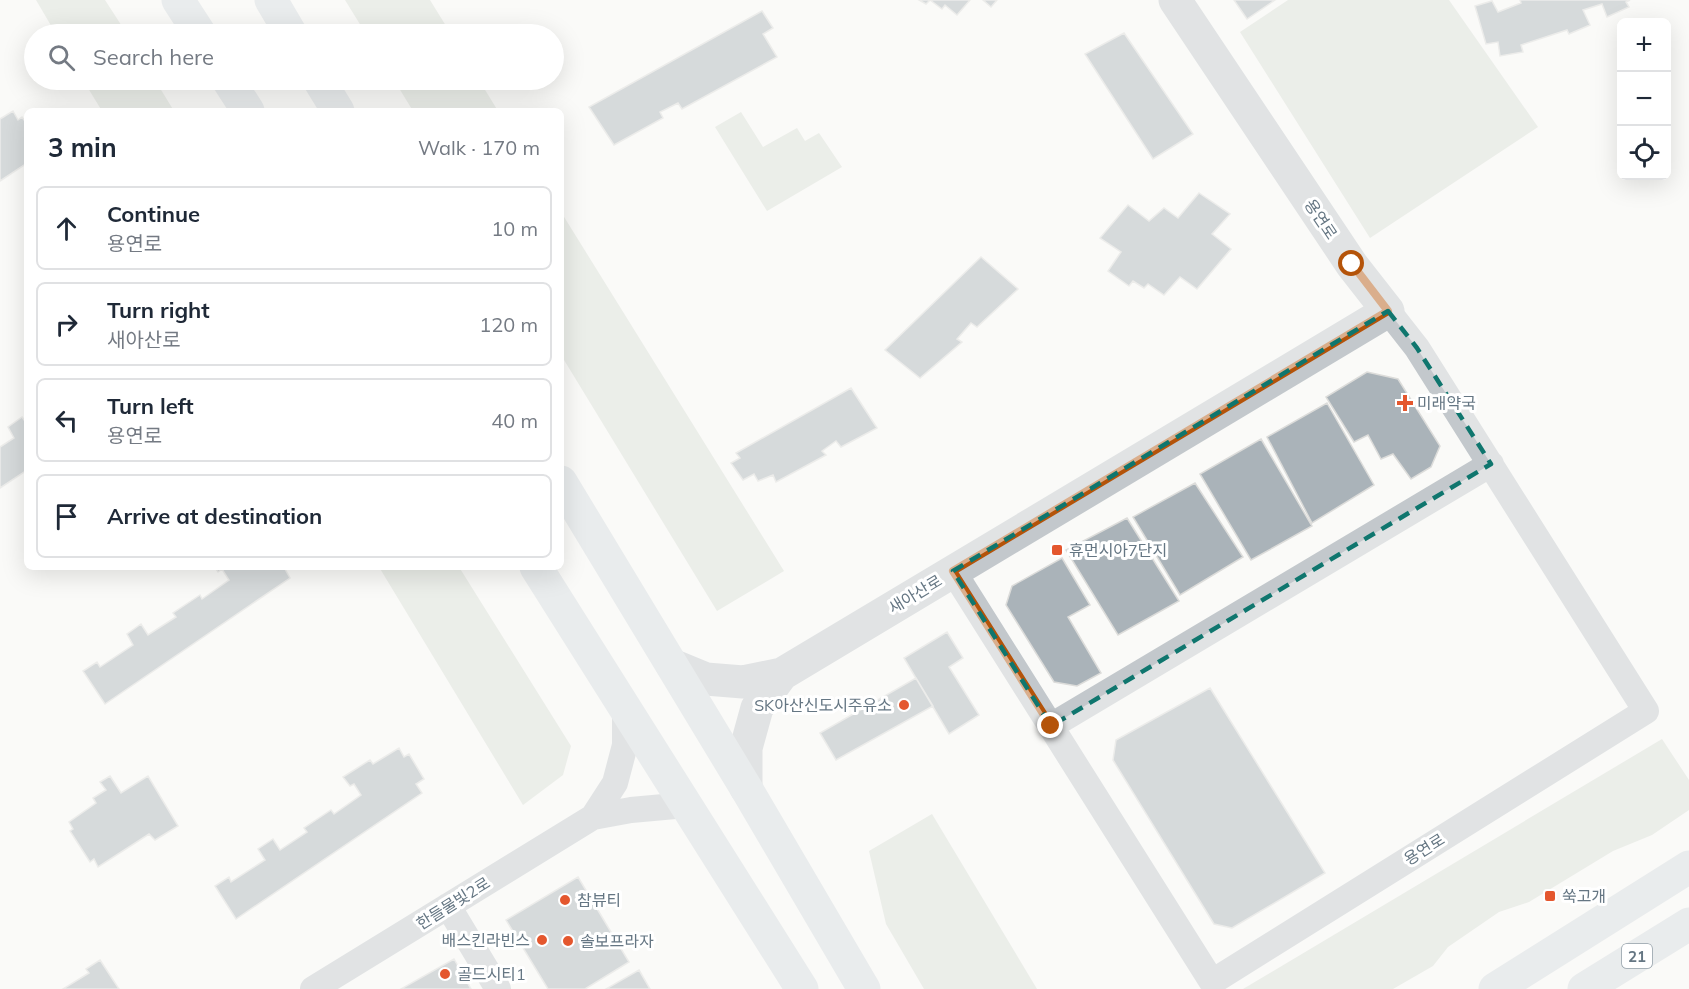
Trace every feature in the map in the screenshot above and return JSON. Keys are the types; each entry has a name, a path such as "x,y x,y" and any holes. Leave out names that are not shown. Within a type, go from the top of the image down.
{"main road":[{"path":"178,0 194,24"},
{"path":"271,0 285,24"},
{"path":"234,90 246,108"},
{"path":"325,90 336,108"},
{"path":"564,487 746,788 864,989"},
{"path":"538,570 802,989"},
{"path":"1495,989 1689,867"},
{"name":"21","path":"1584,989 1689,924"}],"street":[{"name":"용연로","path":"953,571 1212,982 1646,711 1417,348 1352,264 1175,0"},
{"name":"새아산로","path":"672,665 706,679 743,682 782,674 1388,311"},
{"path":"1051,726 1491,464"},
{"name":"새아산로","path":"746,788 746,748 757,708 782,674"},
{"path":"593,817 615,783 625,745 625,708"},
{"path":"593,817 631,810 686,805"},
{"name":"한들물빛2로","path":"313,989 593,817"},
{"path":"448,906 498,989"}],"highlighted area":[{"path":"1388,311 1417,348 1491,464 1051,726 953,571"}],"shaded area":[{"path":"36,0 105,0 121,24 50,24"},
{"path":"345,0 430,0 445,24 360,24"},
{"path":"1288,0 1449,0 1538,127 1370,238 1240,32"},
{"path":"89,90 161,90 172,108 100,108"},
{"path":"400,90 485,90 496,108 411,108"},
{"path":"741,112 763,147 797,128 805,141 819,133 842,167 767,211 715,127"},
{"path":"564,217 784,571 717,611 564,360"},
{"path":"381,570 461,570 571,746 563,775 523,805"},
{"path":"1662,739 1689,780 1689,810 1652,835 1613,851 1529,902 1499,912 1448,947 1433,966 1393,989 1243,989"},
{"path":"932,814 1037,989 924,989 886,924 869,851"}],"building":[{"path":"930,0 970,0 957,15 945,5 942,9"},
{"path":"983,0 997,0 991,7"},
{"path":"1234,0 1275,0 1247,19"},
{"path":"1520,0 1630,0 1626,2 1629,7 1607,17 1602,4 1583,10 1590,25 1569,34 1567,30 1521,45 1523,52 1500,56 1498,42 1486,44 1475,6 1492,1 1498,12 1521,3"},
{"path":"762,11 773,28 763,34 777,57 682,109 678,103 660,112 663,118 614,145 589,107"},
{"path":"1124,33 1193,134 1153,159 1085,54"},
{"path":"13,111 18,120 22,117 24,120 24,165 0,181 0,119"},
{"path":"1199,193 1230,214 1212,234 1231,249 1197,289 1180,277 1164,295 1148,284 1144,288 1133,281 1129,286 1108,271 1121,252 1100,238 1128,205 1149,221 1164,208 1178,218"},
{"path":"981,257 1018,289 977,327 971,323 957,339 962,342 920,378 885,350"},
{"path":"1367,372 1398,379 1440,446 1431,467 1411,479 1393,454 1381,459 1368,435 1354,442 1326,397"},
{"path":"851,388 877,428 841,447 836,441 822,451 826,455 776,482 773,475 758,481 754,474 743,480 731,463 740,458 736,453"},
{"path":"1327,403 1374,485 1312,523 1267,437"},
{"path":"22,417 24,420 24,472 0,488 0,447 14,438 8,427"},
{"path":"1261,439 1312,526 1251,560 1200,474"},
{"path":"1195,483 1243,557 1180,595 1133,517"},
{"path":"1127,518 1179,601 1118,635 1066,550"},
{"path":"1062,558 1090,605 1068,617 1101,673 1077,686 1054,682 1006,605 1012,586"},
{"path":"223,570 286,570 290,578 105,704 83,671 97,662 100,667 133,645 127,634 141,624 148,635 176,617 173,613 200,595 202,599 229,580"},
{"path":"947,632 963,658 949,667 979,715 949,734 904,658"},
{"path":"916,678 933,706 836,760 820,733"},
{"path":"1210,688 1325,873 1232,928 1214,924 1113,760 1116,740"},
{"path":"399,748 404,757 409,754 424,779 416,784 422,793 236,919 215,886 229,877 231,882 265,860 258,849 273,839 280,850 307,832 304,828 331,810 334,814 361,795 354,784 350,786 343,777 370,760 373,764"},
{"path":"110,776 121,793 148,776 178,826 155,840 149,834 98,867 94,859 90,862 70,831 73,829 69,822 96,803 93,798 106,790 100,782"},
{"name":"솔보프라자","path":"578,877 629,962 585,989 548,989 506,920"},
{"name":"골드시티1","path":"454,959 471,989 401,989"},
{"path":"100,960 119,989 63,989 89,973 86,969"},
{"path":"639,970 650,989 606,989"}],"place":[{"name":"미래약국","path":"1405,403"},
{"name":"휴먼시아7단지","path":"1057,550"},
{"name":"SK아산신도시주유소","path":"904,705"},
{"name":"쑥고개","path":"1550,896"},
{"name":"참뷰티","path":"565,900"},
{"name":"배스킨라빈스","path":"542,940"},
{"name":"솔보프라자","path":"568,941"},
{"name":"골드시티1","path":"445,974"}],"route":[{"path":"1051,726 953,571 1388,311 1352,264"}]}
